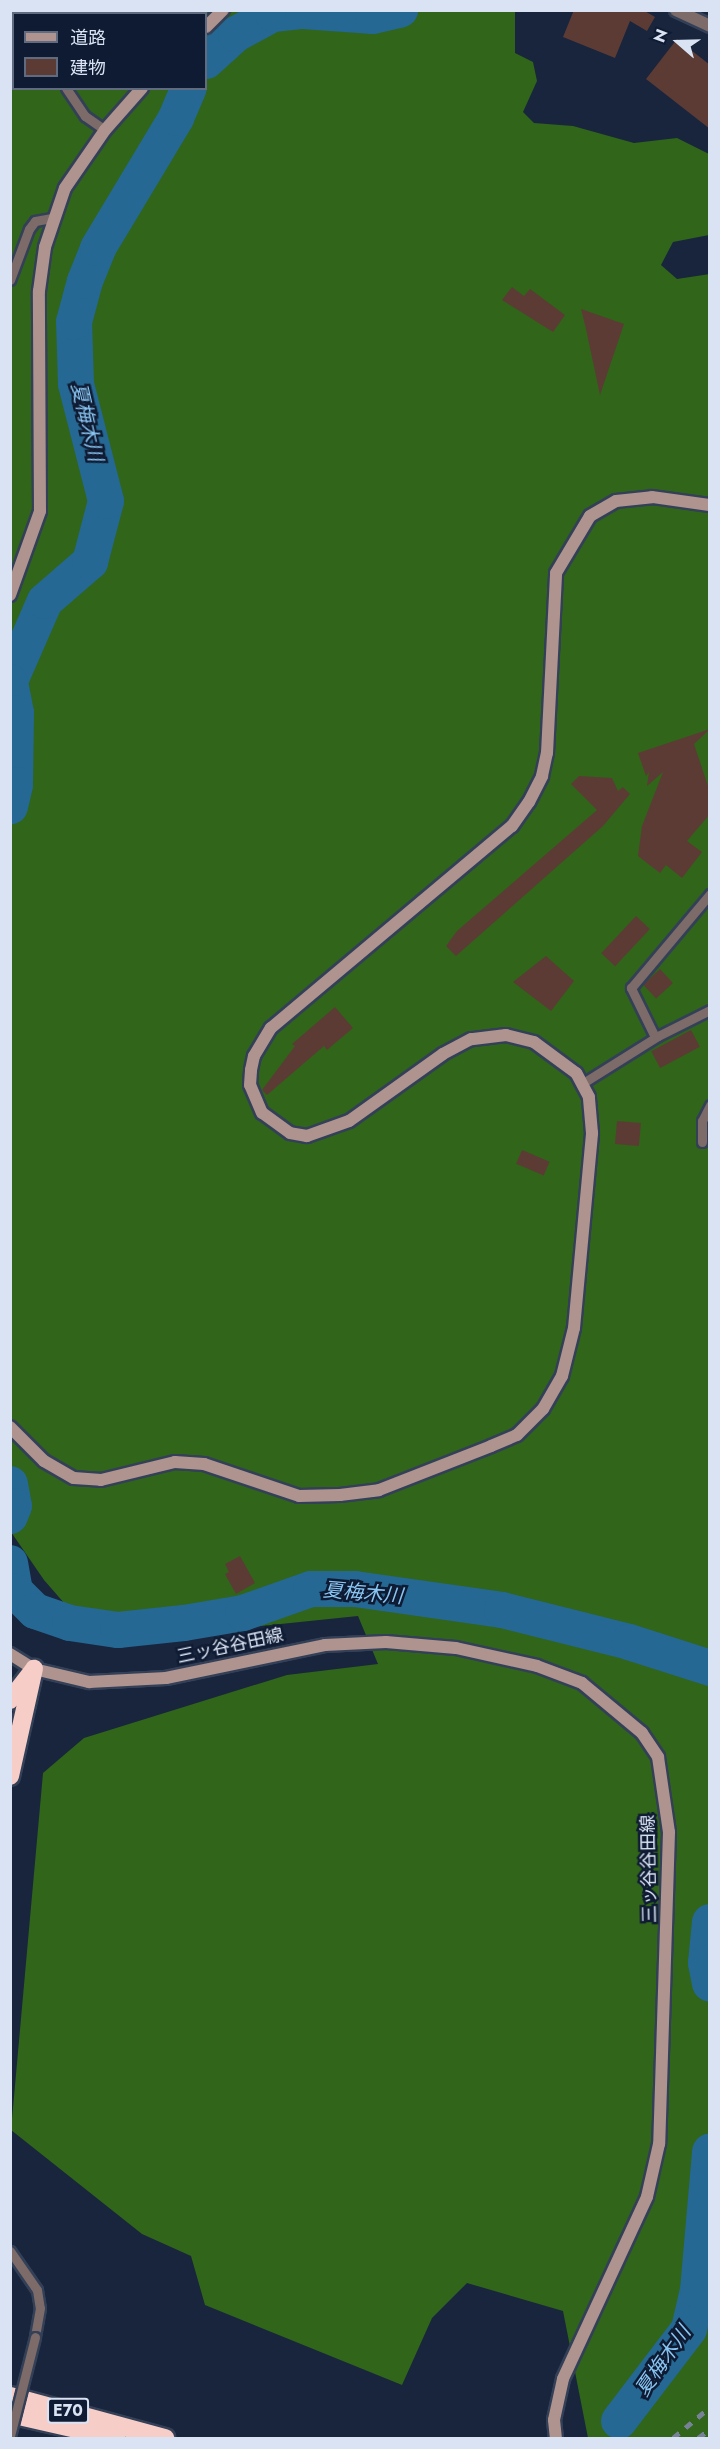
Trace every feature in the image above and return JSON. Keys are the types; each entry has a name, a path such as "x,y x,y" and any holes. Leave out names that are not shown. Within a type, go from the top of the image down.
{"highway":[{"path":"10,1700 34,1669"},
{"path":"10,1776 34,1669"},
{"path":"10,2383 121,2432"},
{"name":"E70","path":"10,2396 121,2432 165,2439"},
{"path":"10,2414 121,2432"}],"street":[{"path":"207,26 223,10"},
{"path":"676,10 710,26"},
{"path":"10,595 40,511 39,291 52,218 65,188 105,130 140,90"},
{"path":"10,1426 44,1461 74,1479 101,1480 175,1462 204,1464 300,1496 379,1490 517,1435 543,1408 562,1376 574,1328 592,1133 588,1097 583,1083 555,1054 534,1042 506,1035 471,1039 349,1121 307,1136 290,1133 273,1123 254,1100 250,1085 254,1056 271,1028 512,826 530,802 542,776 547,753 556,573 590,516 616,501 652,497 710,506"},
{"name":"三ッ谷谷田線","path":"10,1654 34,1669 89,1682 166,1678 325,1645 386,1642 456,1648 537,1666 582,1683 642,1733 658,1758 669,1832 660,2144 647,2197 563,2379 554,2420 556,2439"}],"lane":[{"path":"67,90 85,116 105,130"},
{"path":"10,280 29,229 36,221 52,218"},
{"path":"656,1037 631,988 710,894"},
{"path":"583,1083 656,1037 710,1010"},
{"path":"702,1142 702,1121 710,1105"},
{"path":"10,2251 37,2290 40,2308 10,2436"}],"green space":[{"path":"10,11 515,11 515,53 533,62 537,81 523,112 534,123 573,126 634,143 677,138 709,154 709,235 673,242 661,265 677,279 710,274 709,2438 588,2438 563,2311 467,2283 432,2318 402,2385 205,2305 191,2256 142,2234 11,2130 43,1773 84,1738 287,1675 378,1664 358,1616 99,1643 44,1580 11,1532"}],"building":[{"path":"574,10 643,10 655,17 647,31 630,21 615,58 563,37"},
{"path":"677,39 710,65 710,129 646,79"},
{"path":"512,287 524,296 530,289 565,315 553,332 502,300"},
{"path":"581,309 624,324 600,395 586,329"},
{"path":"710,729 694,744 710,792 710,814 687,841 702,852 682,878 666,865 660,873 638,856 642,826 663,772 647,786 649,772 646,776 638,753"},
{"path":"579,776 612,778 618,791 623,787 630,794 603,826 456,956 446,946 457,931 597,810 571,784"},
{"path":"636,916 650,929 615,966 601,953"},
{"path":"546,956 574,981 551,1011 513,982"},
{"path":"660,969 673,983 656,999 643,985"},
{"path":"335,1007 353,1028 327,1050 324,1046 267,1095 262,1090 295,1046 292,1044"},
{"path":"691,1030 700,1047 660,1068 651,1051"},
{"path":"617,1121 641,1123 639,1146 615,1144"},
{"path":"522,1150 550,1162 544,1176 516,1164"},
{"path":"240,1556 255,1583 236,1594 225,1574 229,1572 225,1564"}],"waterway":[{"name":"夏梅木川","path":"207,60 236,34 273,14 303,11 373,16 400,10"},
{"name":"夏梅木川","path":"10,681 45,601 90,562 106,501 76,384 74,322 85,281 98,248 176,118 188,90"},
{"name":"夏梅木川","path":"10,682 16,713 15,785 10,806"},
{"name":"夏梅木川","path":"10,1484 14,1506 10,1516"},
{"name":"夏梅木川","path":"10,1563 15,1591 35,1611 70,1623 118,1630 184,1623 243,1613 311,1589 355,1589 502,1610 629,1642 710,1668"},
{"name":"夏梅木川","path":"710,1922 706,1963 710,1984"},
{"name":"夏梅木川","path":"619,2421 689,2329 698,2290 710,2152"}],"railway":[{"path":"673,2438 710,2407"},
{"path":"698,2438 710,2429"}]}
